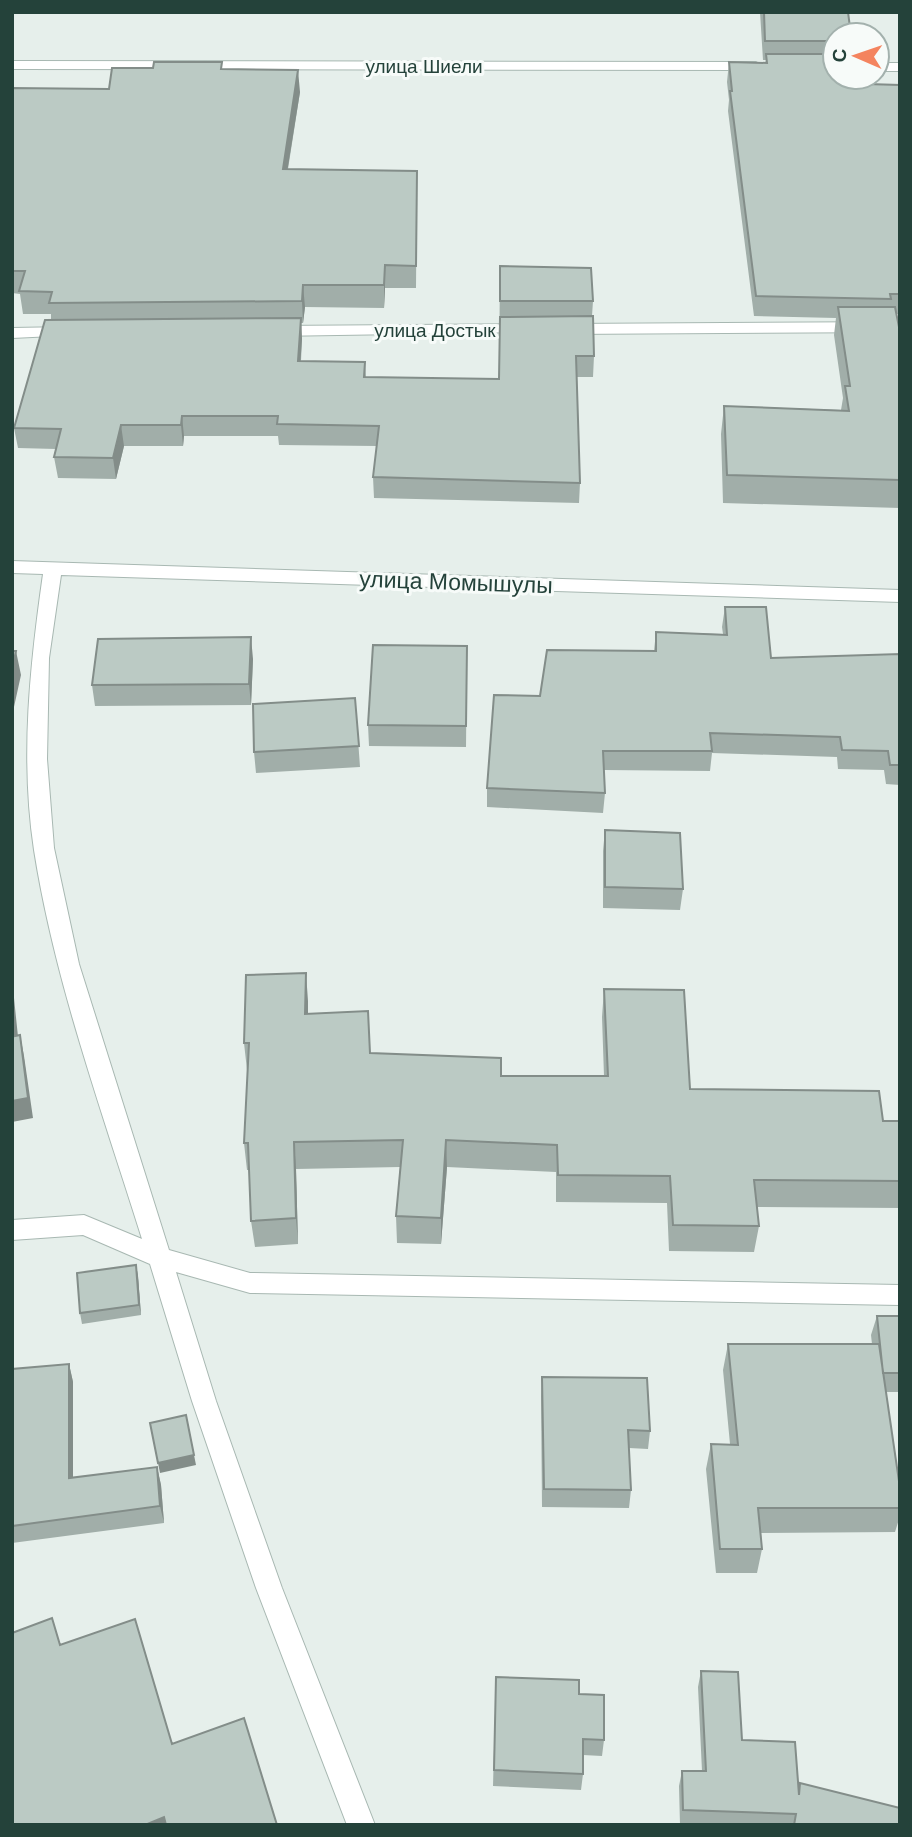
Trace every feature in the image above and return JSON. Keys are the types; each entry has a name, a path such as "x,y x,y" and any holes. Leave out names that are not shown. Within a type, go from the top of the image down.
{"street":[{"name":"улица Шиели","path":"12,65 765,66"},
{"name":"улица Достык","path":"262,331 900,327"},
{"path":"12,332 82,332"},
{"name":"улица Момышулы","path":"12,567 900,596"},
{"path":"54,569 40,671 37,759 44,848 68,964 158,1257 269,1588 361,1825"},
{"path":"12,1230 84,1225 158,1257 250,1283 900,1295"}],"building":[{"path":"764,12 848,12 849,21 821,21 821,41 765,41"},
{"path":"766,54 821,54 821,91 891,91 891,85 900,85 900,294 890,294 891,299 756,296 730,91 729,62 767,63"},
{"path":"154,62 222,62 221,69 298,70 283,169 417,171 416,266 385,265 384,285 303,285 302,301 49,303 52,292 19,291 25,271 12,271 12,88 109,89 112,68 153,68"},
{"path":"500,266 591,268 593,301 500,301"},
{"path":"838,307 895,307 900,332 900,480 727,475 724,406 849,411 845,386 850,386"},
{"path":"593,316 594,356 576,356 580,483 373,477 379,426 277,424 278,416 182,416 181,425 121,425 113,458 54,457 61,429 14,428 45,320 301,318 298,361 365,362 364,377 499,379 500,317"},
{"path":"725,607 766,607 771,658 900,654 900,765 890,765 888,751 842,750 840,737 710,733 712,751 603,751 605,793 487,788 494,695 540,696 547,650 656,651 656,632 727,635"},
{"path":"251,637 249,684 92,685 98,639"},
{"path":"373,645 467,646 466,726 368,725"},
{"path":"12,651 16,651 12,669"},
{"path":"355,698 359,746 254,752 253,704"},
{"path":"605,830 680,833 683,889 605,887"},
{"path":"306,973 305,1014 368,1011 370,1053 501,1058 501,1076 608,1076 604,989 684,990 690,1089 879,1091 883,1121 900,1121 900,1181 754,1180 759,1226 673,1225 670,1176 558,1175 557,1145 446,1140 441,1218 396,1216 403,1140 294,1142 296,1218 251,1221 248,1143 244,1143 249,1043 244,1043 246,975"},
{"path":"12,1007 15,1036 20,1035 28,1098 12,1101"},
{"path":"136,1265 139,1305 80,1313 77,1273"},
{"path":"877,1316 900,1316 900,1373 883,1373"},
{"path":"728,1344 879,1344 900,1488 900,1508 758,1508 762,1549 720,1549 711,1444 738,1445"},
{"path":"69,1364 69,1478 157,1467 160,1506 12,1526 12,1369"},
{"path":"542,1377 647,1378 650,1431 628,1430 631,1490 544,1489"},
{"path":"186,1415 194,1455 158,1463 150,1423"},
{"path":"52,1618 60,1645 135,1619 172,1744 244,1718 277,1825 166,1825 164,1817 145,1825 12,1825 12,1633"},
{"path":"701,1671 738,1672 742,1740 795,1742 799,1795 800,1783 900,1808 900,1825 794,1825 796,1814 683,1810 682,1771 706,1771"},
{"path":"496,1677 579,1680 579,1694 604,1695 604,1740 583,1739 583,1774 494,1770"}]}
